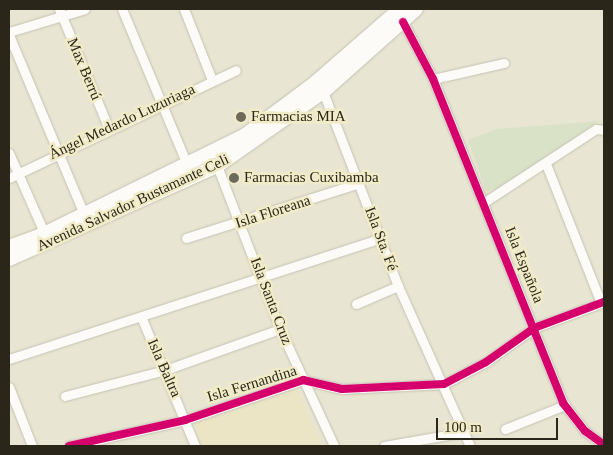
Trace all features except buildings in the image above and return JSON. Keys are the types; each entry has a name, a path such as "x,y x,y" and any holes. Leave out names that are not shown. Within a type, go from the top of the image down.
{"main road":[{"name":"Avenida Salvador Bustamante Celi","path":"9,247 47,239 84,214 215,160 320,86 401,15 416,9"},
{"name":"Avenida Salvador Bustamante Celi","path":"9,259 189,171"}],"street":[{"path":"84,214 60,150 9,34 61,12 85,9"},
{"path":"122,9 160,105 189,171"},
{"path":"184,9 212,80"},
{"name":"Max Berrú","path":"61,12 109,130"},
{"name":"Isla Española","path":"401,15 433,79 565,405"},
{"path":"433,79 504,63"},
{"name":"Ángel Medardo Luzuriaga","path":"9,178 60,150 109,130 236,70"},
{"name":"Isla Sta. Fé","path":"320,86 381,238 398,286 444,384 470,446"},
{"path":"483,203 603,129"},
{"path":"9,153 47,239"},
{"name":"Isla Santa Cruz","path":"215,160 262,275 280,329 334,446"},
{"path":"546,164 603,302"},
{"name":"Isla Floreana","path":"186,238 240,223 359,183"},
{"path":"9,359 142,319 262,275 381,238"},
{"path":"356,304 398,286"},
{"name":"Isla Fernandina","path":"69,446 186,420 303,380 342,389 444,384 486,362 534,328 603,302"},
{"name":"Isla Baltra","path":"142,319 186,420 194,446"},
{"path":"65,396 165,370 280,329"},
{"path":"9,387 32,446"},
{"path":"505,429 565,405 604,445"},
{"path":"384,446 465,432"}],"shaded area":[{"path":"297,389 322,446 202,446 195,423"}],"green space":[{"path":"599,121 499,188 486,191 468,140 497,129"}],"cycle path":[{"path":"403,22 433,79 563,403 585,431 604,445"},
{"path":"69,446 185,420 303,380 342,389 444,384 486,362 534,328 604,302"}],"place":[{"name":"Farmacias MIA","path":"241,117"},
{"name":"Farmacias Cuxibamba","path":"234,178"}]}
